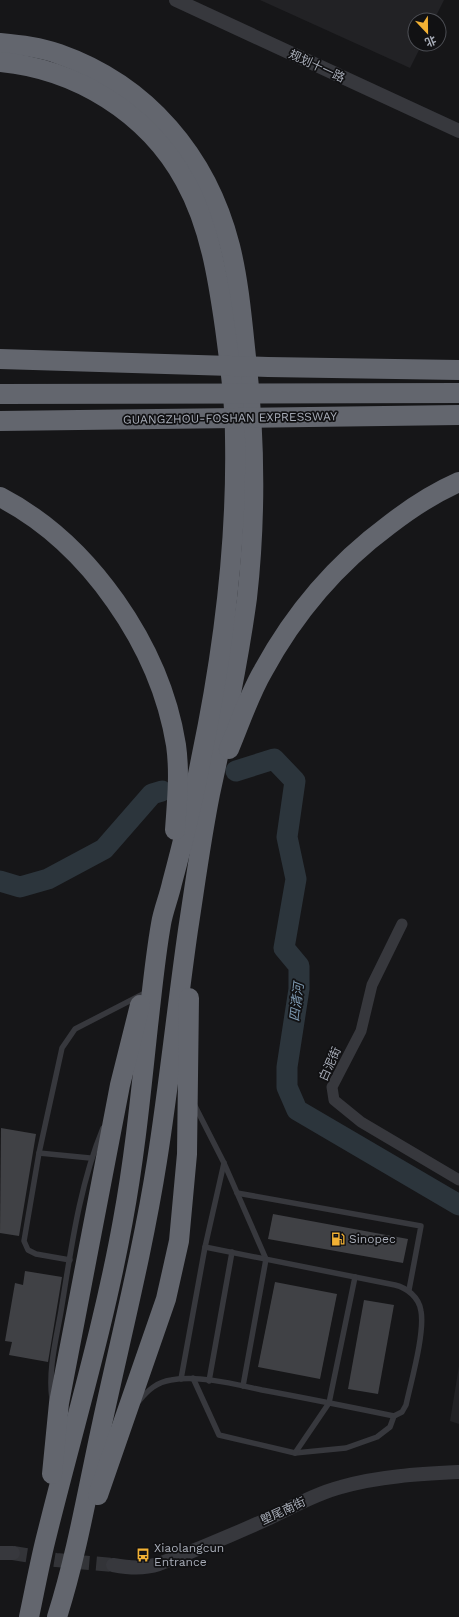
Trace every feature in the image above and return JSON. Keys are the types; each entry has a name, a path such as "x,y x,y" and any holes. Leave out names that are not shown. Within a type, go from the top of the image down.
{"highway":[{"path":"0,43 31,47 58,54 89,67 119,83 150,107 172,131 192,155 205,179 230,246 232,310 231,373 235,435 235,499 229,583 220,656 201,760 172,886 161,922 120,1085 59,1403 46,1538"},
{"path":"0,62 18,63 47,70 77,82 101,94 126,111 170,156 186,182 207,234 232,310 248,375 252,434 254,506 246,604 233,687 209,799 189,923 157,1159 145,1230 76,1544 56,1617"},
{"path":"0,359 276,368 459,370"},
{"name":"GUANGZHOU-FOSHAN EXPRESSWAY","path":"0,394 459,393"},
{"name":"GUANGZHOU-FOSHAN EXPRESSWAY","path":"0,421 459,415"},
{"path":"209,799 262,672 286,631 315,591 345,561 376,534 412,508 459,482"},
{"path":"0,497 37,521 65,544 91,571 108,592 146,653 158,682 176,745 178,779 172,886"},
{"path":"30,1617 46,1538 101,1322 123,1224 134,1154 161,922"},
{"path":"76,1544 95,1503 166,1298 179,1241 187,1154 189,923"},
{"path":"18,1617 36,1586"}],"street":[{"name":"规划十一路","path":"176,0 459,131"},
{"name":"白泥街","path":"402,924 372,985 361,1031 332,1087 334,1100 361,1122 459,1180"},
{"name":"塱尾南街","path":"113,1565 130,1568 146,1568 159,1564 262,1521 311,1498 340,1487 365,1480 459,1472"}],"lane":[{"path":"70,1260 36,1254 26,1247 24,1241 39,1153 62,1048 75,1029 143,994"},
{"path":"57,1427 50,1387 70,1260 90,1158 120,1085"},
{"path":"187,1091 206,1124 266,1259 243,1386"},
{"path":"39,1153 90,1158"},
{"path":"181,1378 205,1246 224,1163"},
{"path":"237,1193 421,1226 409,1290"},
{"path":"125,1415 150,1388 160,1383 181,1378 193,1378 243,1386 394,1416 402,1412 406,1405 421,1330 421,1311 416,1299 409,1290 395,1284 205,1246"},
{"path":"209,1381 232,1252"},
{"path":"295,1453 329,1403 355,1277"},
{"path":"193,1378 219,1435 295,1453 346,1448 377,1437 390,1426 394,1416"}],"shaded area":[{"path":"260,0 444,0 438,12 407,12 407,52 418,52 410,68"},
{"path":"459,1366 459,1424 450,1421"}],"building":[{"path":"1,1128 36,1134 19,1236 0,1233"},
{"name":"Sinopec","path":"273,1214 408,1239 403,1263 268,1239"},
{"path":"25,1271 62,1277 48,1362 9,1355 12,1342 5,1341 15,1283 23,1285"},
{"path":"275,1282 337,1294 320,1379 258,1367"},
{"path":"364,1300 394,1305 378,1394 348,1389"}],"waterway":[{"name":"四清河","path":"236,771 274,759 295,781 287,837 296,879 284,948 299,966 299,989 287,1067 287,1087 297,1110 459,1205"},
{"name":"四清河","path":"0,881 20,887 48,879 104,849 152,794 162,791"}],"tunnel":[{"path":"13,1553 56,1560 113,1565"}],"place":[{"name":"Sinopec","path":"338,1239"},
{"name":"Xiaolangcun Entrance","path":"143,1555"}]}
